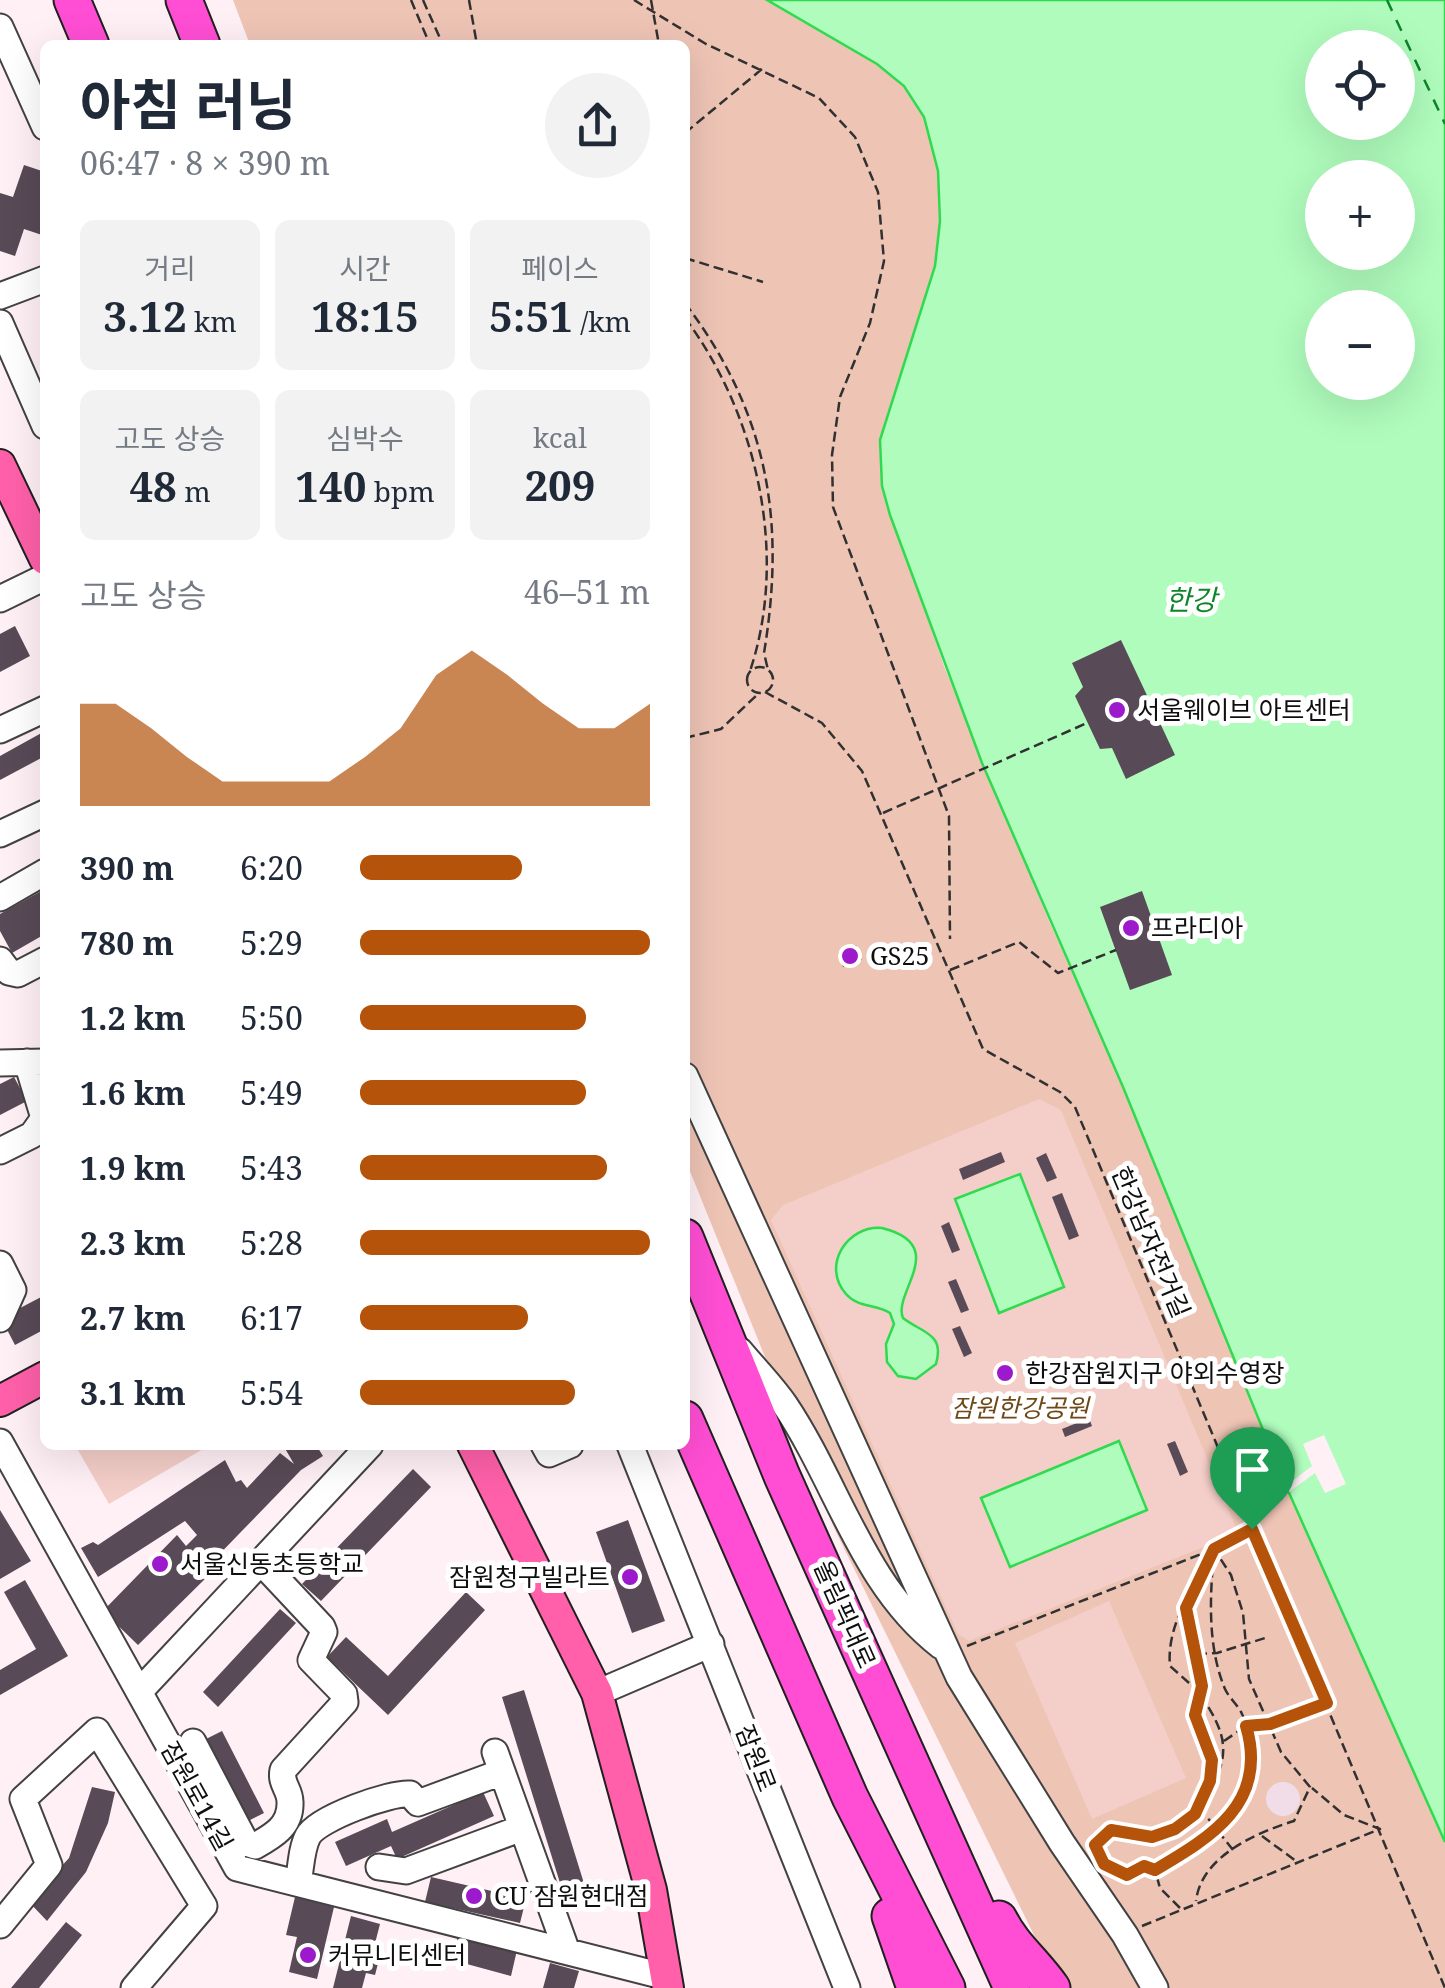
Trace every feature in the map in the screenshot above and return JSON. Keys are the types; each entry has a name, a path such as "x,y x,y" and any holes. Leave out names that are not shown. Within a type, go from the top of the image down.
{"highway":[{"path":"72,0 89,40"},
{"path":"184,0 200,40"},
{"name":"올림픽대로","path":"690,1250 782,1476 1012,1988"},
{"path":"690,1430 850,1797 947,1988"},
{"path":"850,1797 915,1988"},
{"path":"950,1846 995,1910 1033,1988"},
{"path":"1014,1948 1032,1960 1052,1988"}],"main road":[{"path":"0,465 40,549"},
{"path":"0,1401 40,1379"},
{"path":"475,1450 596,1693 652,1890 668,1982"}],"street":[{"path":"0,26 40,116"},
{"path":"0,296 40,281"},
{"path":"0,323 40,415"},
{"path":"0,599 40,579"},
{"path":"0,730 40,710"},
{"path":"0,834 40,815"},
{"path":"0,898 40,875"},
{"path":"0,960 9,972 18,974 40,963"},
{"path":"0,1064 36,1062 40,1090"},
{"path":"690,1087 949,1653 1154,1988"},
{"path":"0,1151 32,1134 40,1123"},
{"path":"0,1264 13,1290 0,1319"},
{"path":"723,1330 785,1405 860,1544 894,1597 927,1636 949,1653"},
{"name":"잠원로14길","path":"0,1442 139,1692 228,1831 238,1868 566,1949 668,1982"},
{"path":"139,1692 365,1450"},
{"name":"잠원로","path":"632,1450 847,1988"},
{"path":"193,1742 228,1831 250,1845 278,1834 290,1803 282,1773 346,1697 312,1660 324,1632 322,1626 261,1562"},
{"path":"596,1693 711,1644"},
{"name":"잠원로14길","path":"0,1924 50,1865 23,1799 97,1731 204,1906 134,1988"},
{"path":"298,1884 306,1840 321,1824 396,1793 410,1794 418,1803 498,1762 566,1949"},
{"path":"379,1867 406,1871 522,1828"}],"path":[{"path":"411,0 428,40"},
{"path":"423,0 441,40"},
{"path":"469,0 476,40"},
{"path":"634,0 819,98 854,137 878,192 884,261 870,323 840,397 832,455 834,507 949,816 950,939"},
{"path":"651,0 658,40"},
{"path":"690,128 763,68"},
{"path":"690,260 763,282"},
{"path":"690,310 722,358 758,444 776,548 764,653 779,697"},
{"path":"690,326 722,379 750,447 764,532 760,618 746,704"},
{"path":"750,447 758,444"},
{"path":"750,671 757,667 768,670"},
{"path":"765,692 772,684"},
{"path":"748,686 759,693"},
{"path":"690,737 722,729 759,693 779,697"},
{"name":"한강남자전거길","path":"779,697 836,735 862,771 987,1054 1060,1092 1075,1107 1445,1988"},
{"path":"882,813 1088,723"},
{"path":"948,970 1022,942 1058,973 1116,950"},
{"path":"949,1653 1214,1549 1252,1529"},
{"path":"1155,1870 1144,1866 1127,1875 1104,1864 1095,1845 1111,1830 1152,1837 1175,1829 1198,1808 1218,1779 1225,1756 1217,1715 1170,1666 1173,1624 1186,1608 1214,1549"},
{"path":"1214,1549 1231,1575 1244,1613 1249,1678 1281,1752 1310,1787 1344,1815 1380,1829"},
{"path":"1155,1870 1218,1832 1240,1800 1248,1774 1252,1751 1246,1726 1225,1690 1217,1653 1211,1585 1214,1549"},
{"path":"1186,1608 1202,1686 1195,1715 1212,1760 1210,1781 1198,1808"},
{"path":"1196,1654 1217,1653 1265,1638"},
{"path":"1222,1741 1246,1726 1270,1724 1327,1703"},
{"path":"1196,1901 1198,1883 1206,1869 1260,1835 1294,1821 1310,1787"},
{"path":"1198,1808 1234,1850"},
{"path":"1125,1935 1196,1901 1380,1829"},
{"path":"1260,1835 1297,1862"},
{"path":"1155,1870 1160,1888 1180,1908"}],"green space":[{"name":"잠원한강공원","path":"233,0 766,0 877,64 904,86 924,117 938,171 940,221 935,266 880,439 882,486 944,666 1049,921 1123,1087 1286,1486 1445,1842 1445,1988 1060,1988 835,1530 690,1171 690,40 248,40"},
{"name":"한강잠원지구 야외수영장","path":"1039,1099 1061,1110 1235,1525 1231,1536 969,1641 958,1634 771,1220 783,1205"},
{"path":"78,1450 201,1450 109,1504"},
{"path":"1109,1601 1186,1778 1092,1819 1015,1643"}],"shaded area":[{"path":"1283,1782 1295,1787 1300,1799 1295,1811 1283,1816 1271,1811 1266,1799 1271,1787"}],"water":[{"name":"한강","path":"767,0 1445,0 1445,1842 1286,1486 1123,1087 982,763 890,515 882,486 880,440 935,266 940,221 938,171 924,117 904,86 877,64"},
{"path":"1020,1174 1064,1287 999,1313 955,1199"},
{"path":"882,1228 902,1236 913,1246 916,1257 902,1308 903,1318 930,1335 937,1346 936,1364 916,1379 898,1376 887,1362 886,1344 894,1324 890,1313 851,1298 839,1283 836,1271 837,1260 849,1240 869,1229"},
{"path":"1119,1441 1147,1510 1010,1567 981,1498"}],"pier":[{"path":"1324,1435 1346,1484 1325,1493 1315,1473 1289,1492 1286,1486 1312,1466 1303,1444"}],"building":[{"path":"24,165 40,170 40,234 24,229 15,256 0,251 0,193 13,197"},
{"path":"15,626 30,656 0,672 0,634"},
{"name":"서울웨이브 아트센터","path":"1121,640 1175,755 1126,779 1112,748 1100,749 1075,696 1083,687 1072,663"},
{"path":"40,734 40,759 0,780 0,756"},
{"name":"프라디아","path":"1142,891 1172,975 1130,990 1100,907"},
{"path":"40,892 40,937 12,953 0,931 0,914"},
{"name":"GS25","path":"856,945 862,960 843,967 838,953"},
{"path":"14,1077 27,1101 0,1115 0,1084"},
{"path":"1001,1152 1005,1162 963,1180 959,1169"},
{"path":"1046,1153 1057,1178 1047,1182 1036,1158"},
{"path":"1062,1193 1079,1236 1069,1240 1052,1197"},
{"path":"949,1222 960,1250 952,1253 941,1226"},
{"path":"956,1279 969,1310 961,1313 948,1282"},
{"path":"40,1298 40,1332 15,1345 1,1318"},
{"path":"960,1326 972,1353 964,1357 952,1329"},
{"path":"1089,1418 1092,1426 1065,1437 1062,1429"},
{"path":"1175,1441 1188,1472 1180,1476 1167,1444"},
{"path":"286,1450 319,1450 323,1456 301,1470 206,1568 211,1573 138,1645 103,1611 177,1535 186,1546 197,1535 185,1521 98,1577 81,1548 93,1542 98,1545 225,1460 236,1482 241,1480 247,1488 280,1453 294,1464"},
{"path":"413,1469 431,1487 321,1601 302,1584"},
{"path":"0,1510 31,1561 0,1579"},
{"name":"잠원청구빌라트","path":"628,1520 665,1621 632,1633 596,1532"},
{"path":"25,1580 68,1656 0,1695 0,1670 36,1649 4,1592"},
{"path":"466,1592 485,1610 388,1715 327,1657 346,1637 388,1676"},
{"path":"280,1609 296,1623 218,1707 203,1692"},
{"path":"524,1690 587,1893 565,1899 502,1697"},
{"path":"222,1731 264,1813 244,1823 202,1741"},
{"path":"92,1787 115,1792 108,1823 86,1872 47,1921 29,1902 69,1858"},
{"path":"483,1792 494,1816 397,1859 391,1846 346,1866 335,1842 387,1819 392,1832"},
{"path":"431,1877 526,1899 520,1923 425,1902"},
{"name":"커뮤니티센터","path":"295,1897 334,1907 317,1979 289,1972 297,1937 286,1935"},
{"path":"351,1916 380,1924 373,1951 381,1952 375,1975 366,1973 362,1988 333,1988"},
{"path":"66,1922 82,1935 39,1988 11,1988"},
{"path":"458,1936 517,1950 511,1976 452,1960"},
{"path":"550,1963 579,1971 574,1988 543,1988"}],"ferry route":[{"path":"1387,0 1445,124"}],"place":[{"name":"서울웨이브 아트센터","path":"1117,710"},
{"name":"프라디아","path":"1131,928"},
{"name":"GS25","path":"850,956"},
{"name":"한강잠원지구 야외수영장","path":"1005,1373"},
{"name":"서울신동초등학교","path":"160,1564"},
{"name":"잠원청구빌라트","path":"630,1577"},
{"name":"CU 잠원현대점","path":"474,1896"},
{"name":"커뮤니티센터","path":"308,1955"}],"route":[{"path":"1252,1529 1327,1703 1270,1724 1246,1726 1252,1751 1240,1800 1231,1817 1218,1832 1155,1870 1144,1866 1127,1875 1104,1864 1095,1845 1111,1830 1152,1837 1175,1829 1195,1814 1210,1781 1212,1760 1195,1715 1202,1686 1186,1608 1214,1549 1252,1529"}]}
